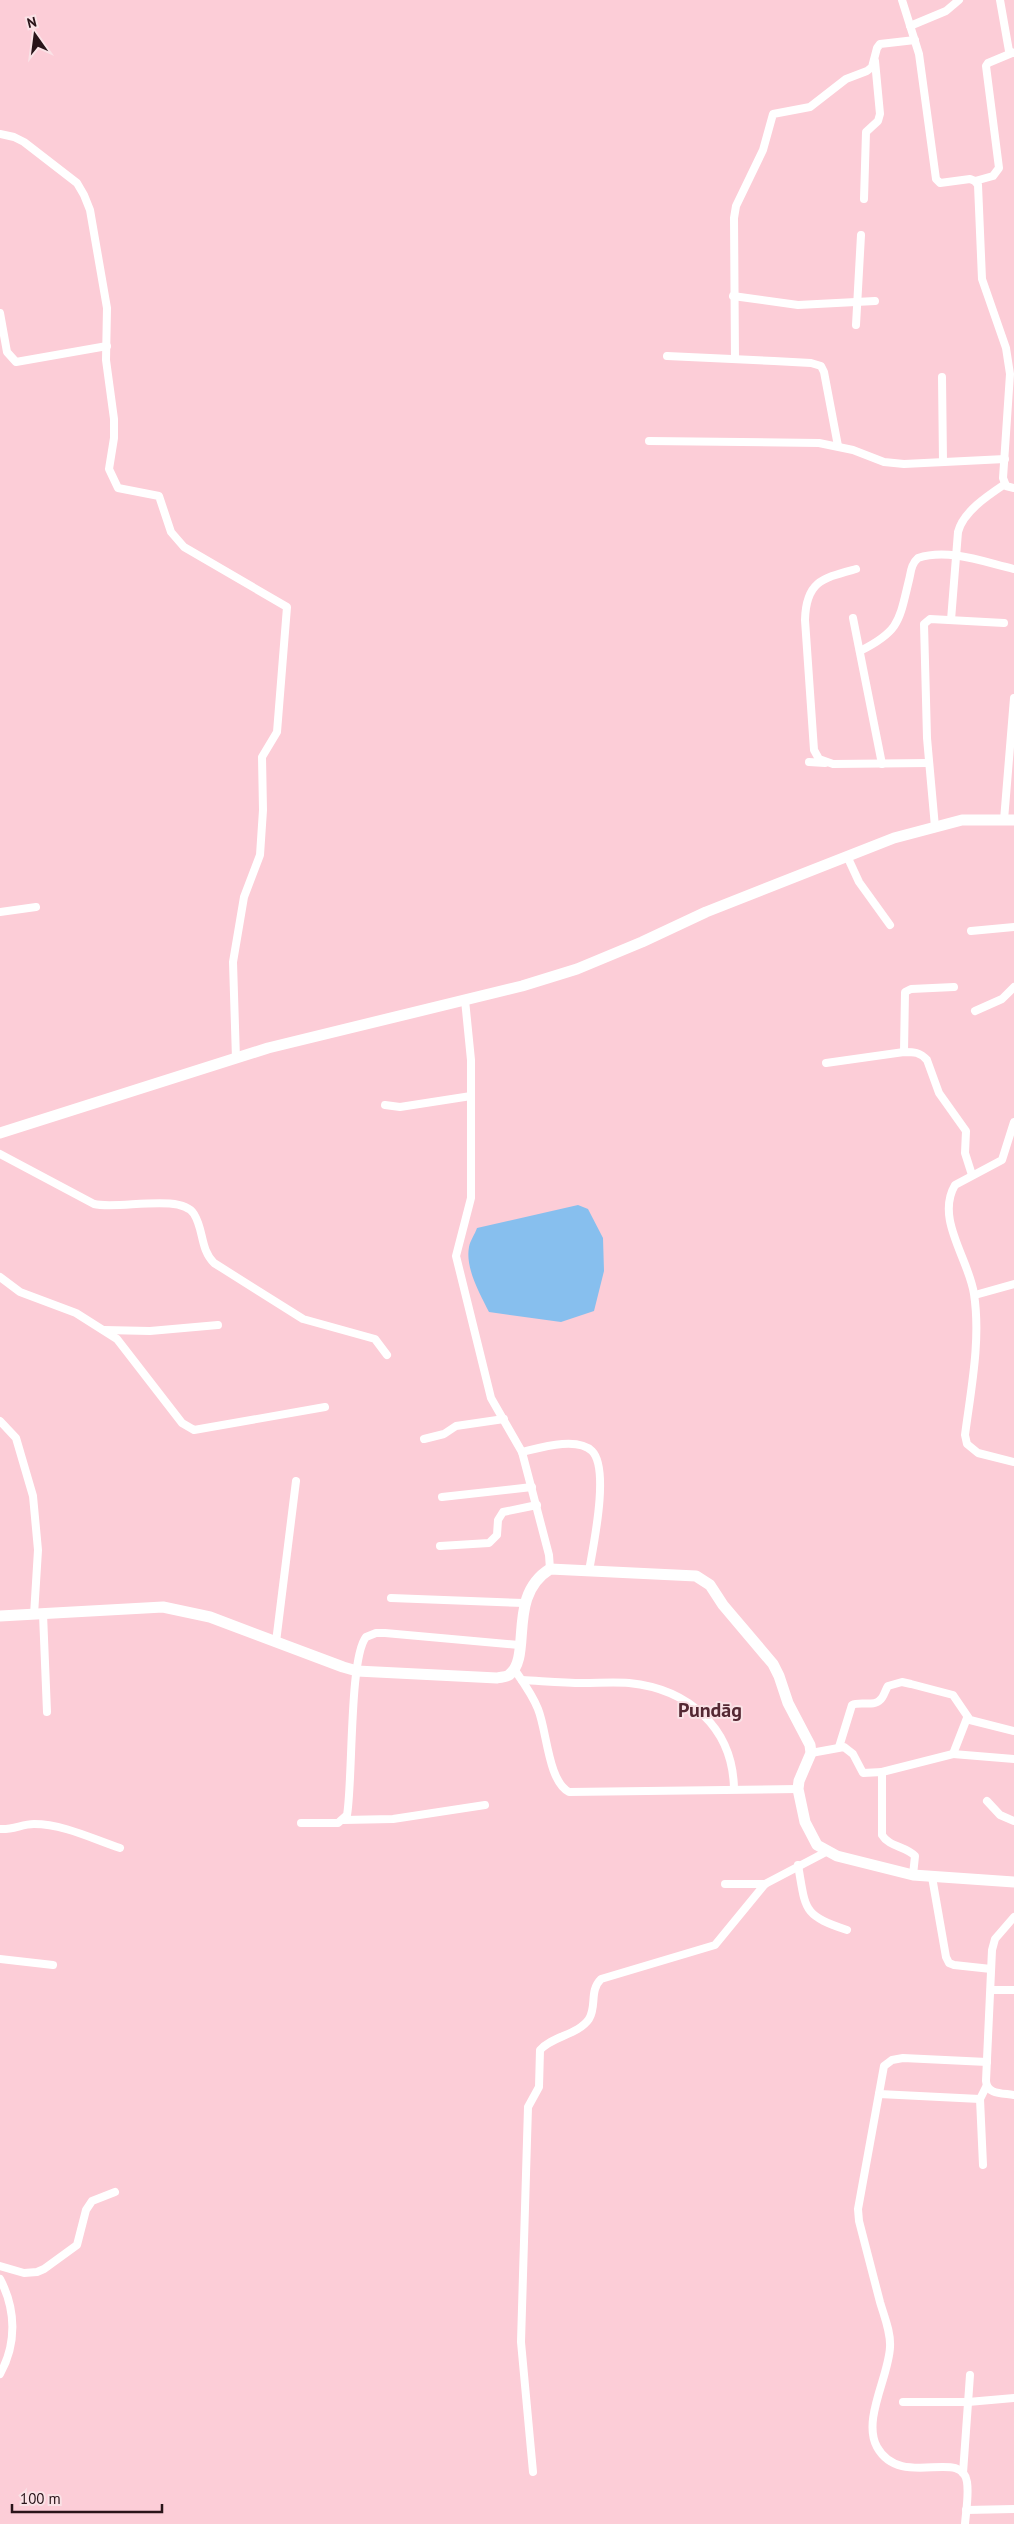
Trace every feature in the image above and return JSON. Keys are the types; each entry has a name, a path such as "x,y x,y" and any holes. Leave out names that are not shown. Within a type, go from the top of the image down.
{"street":[{"path":"902,0 915,40 923,79 936,179 940,183 975,181 993,176 999,168 986,66 988,63 1013,53 1006,44 1000,0"},
{"path":"910,26 946,11 959,0"},
{"path":"735,359 733,296 734,218 736,206 762,150 773,114 786,110 810,107 846,79 867,71 872,67 874,56 880,44 915,40"},
{"path":"864,199 866,132 878,121 880,114 874,56"},
{"path":"0,134 14,137 24,142 77,184 90,210 107,308 108,380 114,438 109,469 115,484 124,491 159,496 171,532 184,547 285,605 288,610 278,732 262,758 264,810 260,855 244,897 234,962 236,1059"},
{"path":"952,620 956,556 961,521 1004,484 1010,374 1006,348 982,278 979,193 975,181"},
{"path":"856,325 859,302 860,235"},
{"path":"733,296 798,305 875,301"},
{"path":"0,313 7,352 16,362 107,346"},
{"path":"667,356 811,363 821,366 824,372 838,446"},
{"path":"942,377 944,462"},
{"path":"649,441 819,443 838,446 884,462 1005,459"},
{"path":"1004,484 1014,488"},
{"path":"860,651 883,640 901,616 915,561 931,555 956,556 1014,569"},
{"path":"825,763 818,759 814,750 805,606 810,590 816,584 832,576 856,569"},
{"path":"853,618 882,764"},
{"path":"935,827 929,763 923,629 928,620 1004,623"},
{"path":"0,1133 268,1048 522,986 577,969 706,912 894,838 962,820 1009,820 1014,698"},
{"path":"810,762 929,763"},
{"path":"847,856 860,882 890,925"},
{"path":"0,912 36,907"},
{"path":"971,931 1014,927"},
{"path":"904,1052 904,992 911,989 954,987"},
{"path":"975,1011 1002,1000 1014,987"},
{"path":"465,1000 471,1060 470,1198 456,1256 491,1398 522,1452 537,1505 550,1569"},
{"path":"826,1062 904,1052 916,1052 927,1060 939,1093 947,1106 964,1125 967,1135 965,1156 972,1174"},
{"path":"385,1104 400,1107 471,1096"},
{"path":"1014,1122 1002,1160 972,1174 955,1185 948,1206 950,1220 967,1264 974,1295 975,1350 966,1435 967,1444 978,1453 1014,1462"},
{"path":"0,1154 94,1204 108,1206 163,1204 186,1206 195,1215 206,1255 221,1269 302,1319 375,1338 386,1355"},
{"path":"0,1277 20,1292 62,1307 104,1330 116,1339 182,1423 194,1430 325,1407"},
{"path":"974,1295 1014,1284"},
{"path":"104,1330 150,1331 218,1325"},
{"path":"424,1440 444,1434 456,1426 504,1419"},
{"path":"0,1421 16,1438 33,1496 38,1550 39,1614 47,1712"},
{"path":"522,1452 558,1444 587,1448 595,1455 600,1481 600,1494 589,1571"},
{"path":"276,1642 296,1481"},
{"path":"442,1497 532,1487"},
{"path":"440,1546 489,1543 497,1535 498,1520 503,1512 537,1505"},
{"path":"0,1616 164,1607 210,1617 343,1667 357,1670 498,1678 508,1675 514,1669 524,1603 533,1585 550,1569 683,1574 705,1580 773,1664 788,1703 810,1745 811,1753 799,1781 798,1790 805,1822 817,1845 826,1852 856,1862 913,1875 1014,1882"},
{"path":"392,1598 524,1603"},
{"path":"344,1820 349,1806 349,1771 357,1670 363,1641 376,1633 519,1645"},
{"path":"514,1669 539,1711 555,1775 563,1789 569,1792 734,1789 798,1790"},
{"path":"522,1680 630,1683 667,1693 686,1702 702,1711 714,1725 723,1740 734,1774 734,1789"},
{"path":"839,1747 852,1705 880,1701 888,1686 894,1683 911,1684 953,1695 967,1718 1014,1731"},
{"path":"953,1754 967,1718"},
{"path":"811,1753 839,1747 849,1749 863,1773 882,1772 953,1754 1014,1759"},
{"path":"882,1772 882,1835 889,1842 906,1849 915,1856 913,1875"},
{"path":"987,1801 1000,1815 1014,1821"},
{"path":"301,1823 338,1823 344,1820 393,1819 485,1805"},
{"path":"0,1829 12,1830 32,1824 39,1824 64,1829 120,1848"},
{"path":"533,2472 521,2342 528,2108 539,2087 540,2050 587,2022 592,2010 593,1990 601,1979 715,1945 764,1884 826,1852"},
{"path":"798,1865 806,1906 811,1914 821,1921 847,1930"},
{"path":"932,1877 946,1957 949,1963 991,1969"},
{"path":"725,1884 764,1884"},
{"path":"797,1908 806,1906"},
{"path":"982,2165 980,2099 986,2087 992,1950 995,1939 1014,1917"},
{"path":"0,1959 52,1965"},
{"path":"991,1990 1014,1990"},
{"path":"964,2473 956,2468 907,2469 896,2466 885,2458 872,2435 873,2421 890,2345 858,2221 858,2209 884,2066 892,2060 903,2058 987,2062"},
{"path":"986,2087 990,2091 1014,2095"},
{"path":"879,2094 980,2099"},
{"path":"0,2266 24,2273 44,2269 77,2245 86,2210 92,2200 115,2192"},
{"path":"0,2279 8,2294 12,2316 10,2352 0,2374"},
{"path":"966,2524 967,2482 964,2473 970,2375"},
{"path":"904,2402 968,2402 1014,2398"},
{"path":"966,2510 1014,2509"}],"water":[{"path":"578,1205 588,1209 603,1238 604,1271 594,1311 561,1322 489,1312 474,1281 469,1263 470,1242 477,1228"}],"district":[{"name":"Pundāg","path":"710,1710"}]}
